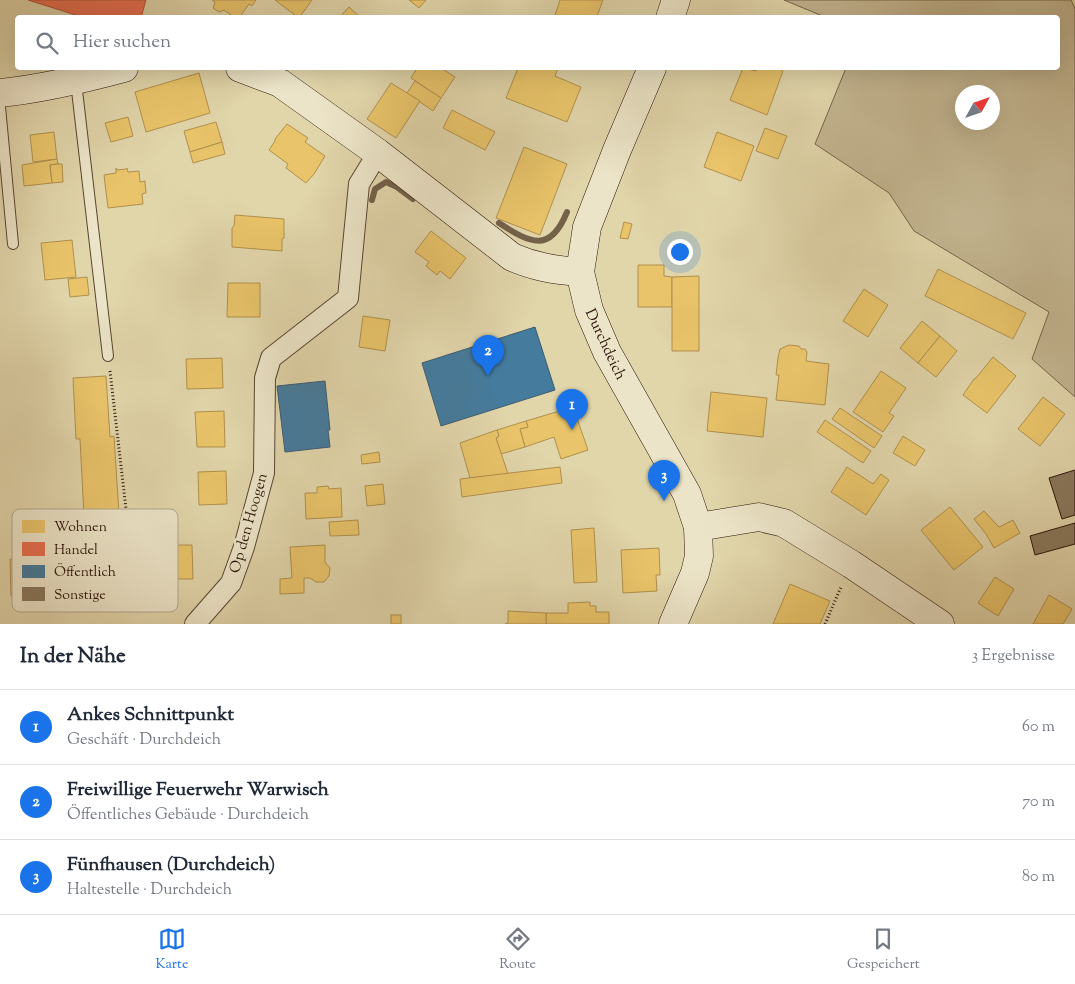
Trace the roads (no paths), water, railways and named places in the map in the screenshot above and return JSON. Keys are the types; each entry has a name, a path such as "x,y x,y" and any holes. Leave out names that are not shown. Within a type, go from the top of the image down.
{"street":[{"path":"671,15 676,0"},
{"path":"0,93 23,91 76,81 117,70"},
{"path":"245,70 280,83 378,153 512,257 540,267 580,272 587,228 617,150 651,70"},
{"name":"Op den Hoogen","path":"195,624 231,583 244,547 264,473 265,378 271,358 348,298 359,184 378,153"},
{"name":"Durchdeich","path":"580,272 589,310 607,352 687,494 698,527 699,556 695,572 673,624"},
{"path":"698,527 759,517 784,523 851,564 940,624"}],"lane":[{"path":"76,81 108,356"},
{"path":"0,107 13,244"}],"waterway":[{"path":"372,200 375,189 386,182 397,187 413,199"},
{"path":"499,223 520,236 538,241 554,234 567,212"}],"place":[{"name":"Freiwillige Feuerwehr Warwisch","path":"488,376"},
{"name":"Ankes Schnittpunkt","path":"572,430"},
{"name":"Fünfhausen (Durchdeich)","path":"664,501"}]}
